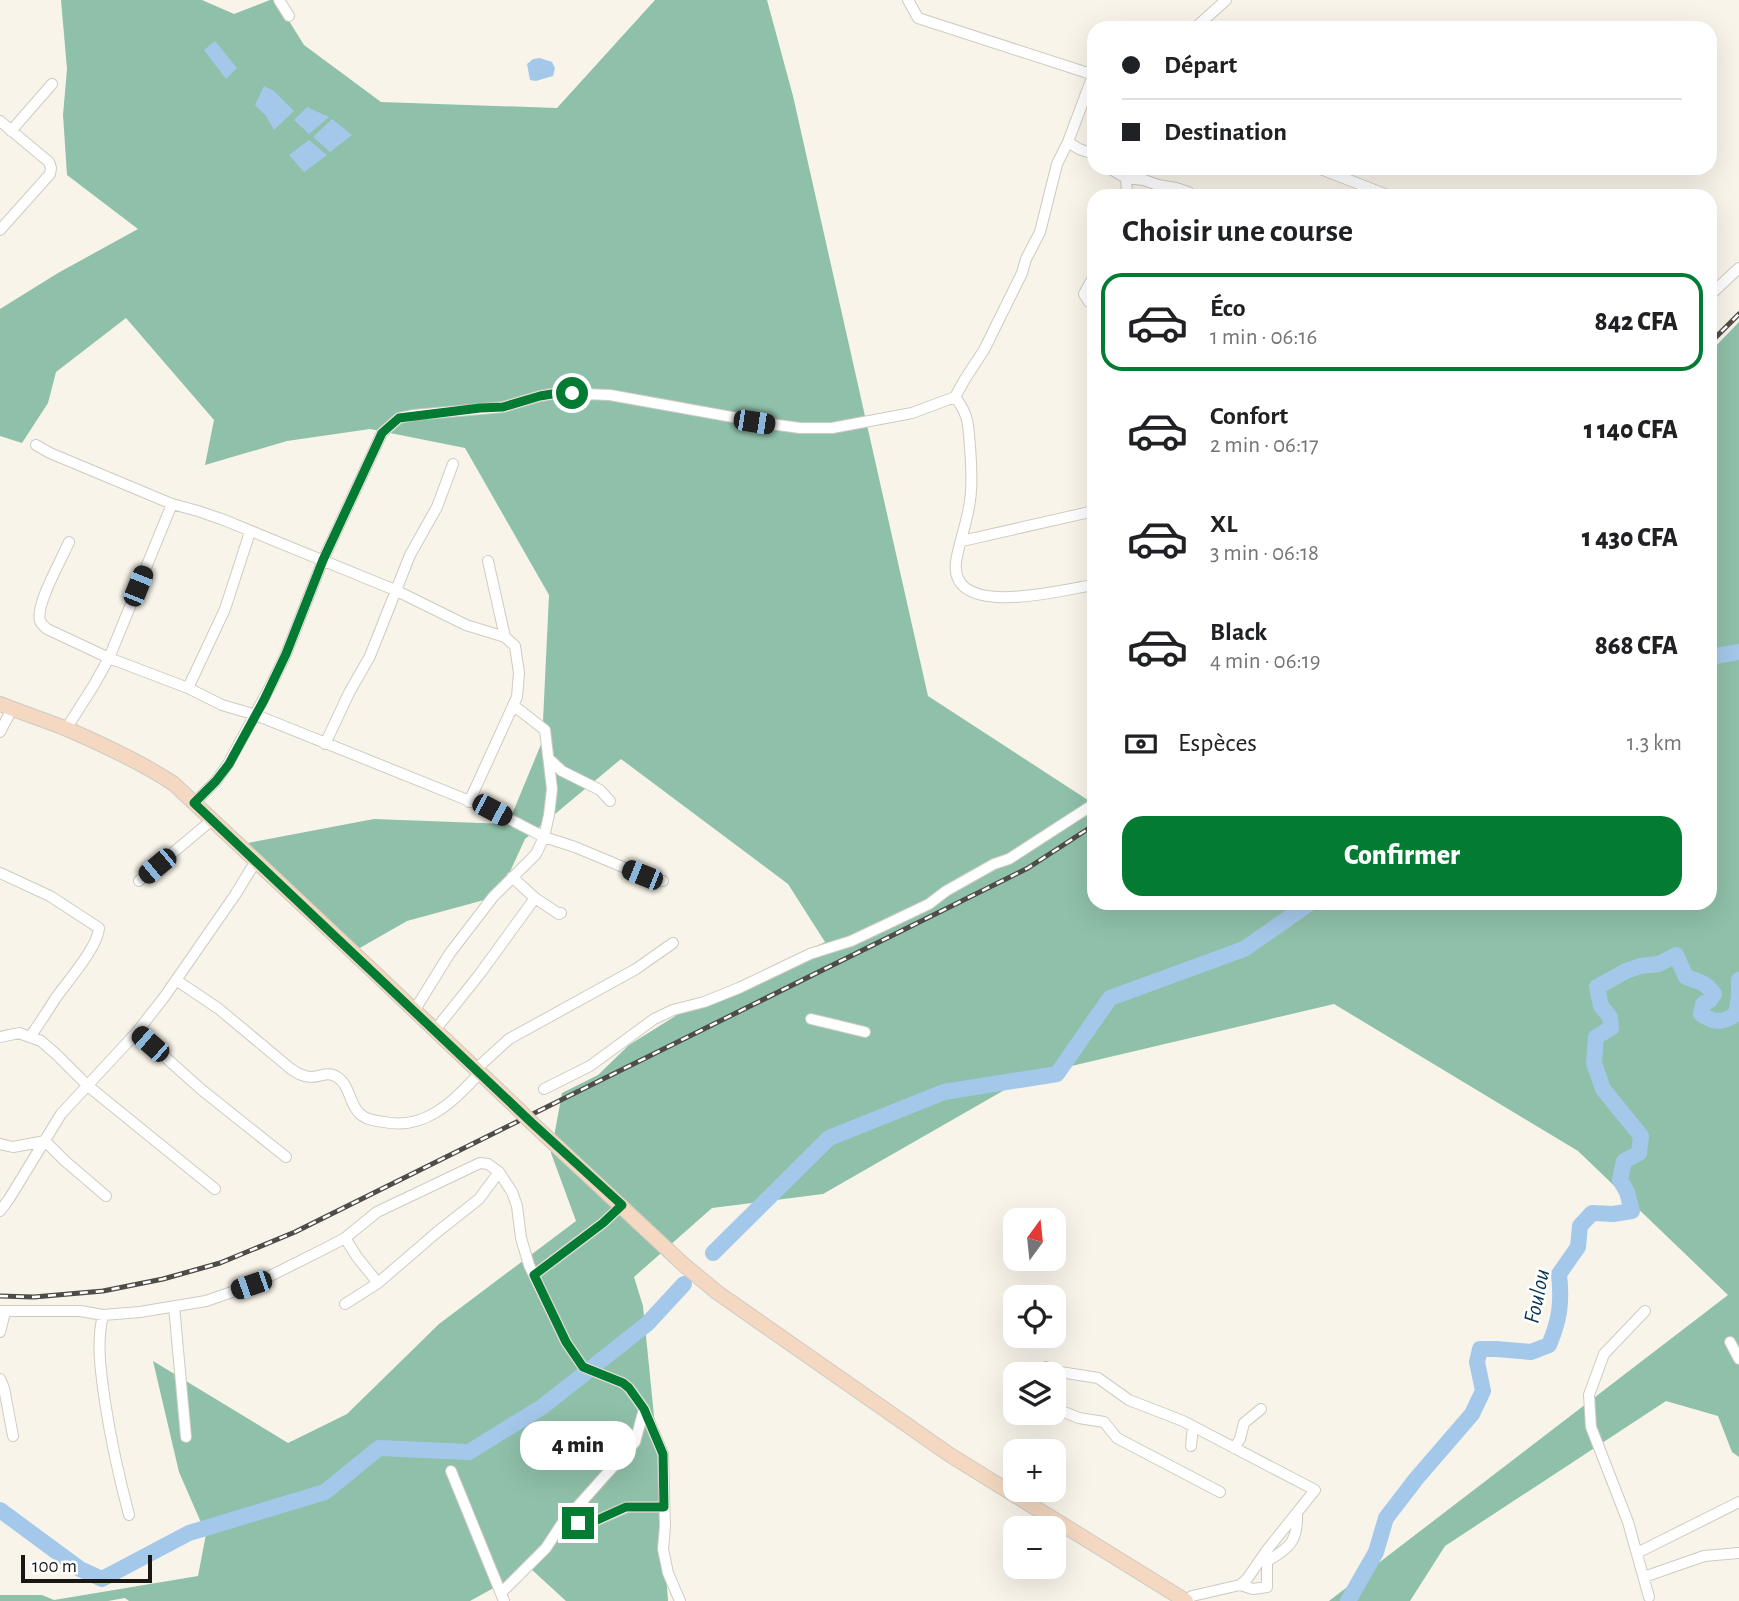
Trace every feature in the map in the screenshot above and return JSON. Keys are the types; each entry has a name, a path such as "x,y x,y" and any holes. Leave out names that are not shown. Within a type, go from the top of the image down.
{"street":[{"path":"279,0 289,16"},
{"path":"908,0 918,18 1087,73"},
{"path":"1203,21 1226,0"},
{"path":"11,131 52,84"},
{"path":"194,803 229,764 256,715 286,654 323,560 382,433 399,418 503,407 558,393 587,393 771,424 832,428 912,413 955,397 984,350 1022,274 1026,259 1040,232 1057,164 1087,93"},
{"path":"0,121 49,162 51,168 50,174 0,230"},
{"path":"1068,142 1087,152"},
{"path":"1121,175 1179,189"},
{"path":"1336,175 1372,189"},
{"path":"1126,178 1127,189"},
{"path":"1717,288 1739,268"},
{"path":"955,397 968,417 972,471 970,500 956,564 958,580 964,587 984,595 1028,597 1087,585"},
{"path":"36,444 50,453 172,504 198,511 395,590 466,625 505,637 515,646 519,673 517,697 469,802"},
{"path":"325,744 370,656 410,555 437,507 453,464"},
{"path":"66,729 109,658 172,504"},
{"path":"962,541 1087,513"},
{"path":"188,688 225,609 250,532"},
{"path":"69,542 44,597 40,618 41,624 55,633 109,658 188,688 222,705 256,715 492,810 544,837 663,881"},
{"path":"488,561 505,637"},
{"path":"414,1011 450,953 493,897 536,854 544,837 552,789 545,730 513,705"},
{"path":"0,732 6,706 66,729 152,769 174,785 684,1265 718,1293 950,1455 1187,1601 1192,1596 1240,1585 1247,1579 1315,1490 1183,1421 1129,1400 1098,1378 1066,1372"},
{"path":"549,759 562,771 600,790 610,801"},
{"path":"544,1089 590,1066 654,1019 739,988 810,954 851,941 929,904 946,891 994,864 1009,859 1087,809"},
{"path":"139,881 212,820"},
{"path":"0,1211 61,1114 136,1032 228,906 256,861"},
{"path":"0,873 50,896 99,929 89,952 30,1037"},
{"path":"512,877 535,898 561,914"},
{"path":"435,1030 535,898"},
{"path":"176,980 219,1009 291,1069 310,1077 329,1074 336,1077 344,1083 359,1113 391,1124 412,1123 452,1102 509,1039 636,969 673,943"},
{"path":"811,1019 865,1032"},
{"path":"136,1032 202,1090 286,1157"},
{"path":"0,1037 19,1033 41,1041 89,1086 215,1189"},
{"path":"0,1144 13,1147 45,1141"},
{"path":"45,1141 106,1196"},
{"path":"0,1332 2,1311 80,1311 103,1315 206,1301 251,1285 345,1238 377,1212 480,1163 488,1164 499,1172 515,1199 521,1238 534,1275 566,1342 588,1369 629,1388 644,1409 663,1454 663,1549 668,1573 680,1601"},
{"path":"345,1304 378,1283 480,1199 499,1172"},
{"path":"534,1275 603,1223 622,1205"},
{"path":"345,1238 378,1283"},
{"path":"174,1306 186,1437"},
{"path":"1645,1311 1604,1354 1589,1395 1591,1427 1628,1522 1649,1597"},
{"path":"103,1315 99,1329 99,1356 113,1451 129,1515"},
{"path":"1739,1343 1730,1342 1739,1359"},
{"path":"0,1379 13,1436"},
{"path":"450,1471 502,1597 546,1548 561,1524 635,1442 644,1409"},
{"path":"1234,1448 1240,1439 1244,1423 1261,1409"},
{"path":"1066,1413 1104,1422 1117,1438 1220,1492"},
{"path":"1191,1446 1193,1426"},
{"path":"1637,1553 1739,1502"},
{"path":"561,1524 595,1521 626,1507 664,1507"},
{"path":"1240,1585 1252,1589 1267,1587 1267,1560 1284,1551 1293,1542 1297,1513"},
{"path":"1644,1577 1704,1556 1739,1553"}],"green space":[{"path":"61,0 202,0 234,14 276,0 304,45 381,102 557,108 655,0 767,0 793,96 928,696 1087,799 1087,910 1717,910 1717,345 1739,322 1739,1457 1732,1452 1718,1416 1666,1401 1445,1546 1410,1601 1329,1601 1728,1295 1578,1151 1334,1004 1029,1076 823,1194 712,1208 634,1277 643,1306 668,1601 566,1601 530,1568 470,1601 129,1601 125,1598 108,1601 0,1601 0,1595 42,1595 54,1600 198,1576 206,1534 179,1472 153,1361 288,1443 347,1414 439,1324 576,1221 551,1153 562,1093 598,1075 629,1045 693,1005 825,942 788,884 621,759 525,839 508,876 484,900 407,921 358,949 248,843 374,819 508,824 542,742 549,595 465,448 370,429 287,441 205,465 214,420 126,318 56,372 48,403 22,443 0,436 0,309 138,229 67,175 63,115 67,69"}],"water":[{"path":"215,41 237,68 226,79 204,50"},
{"path":"540,58 552,62 555,68 553,76 530,80 527,64"},
{"path":"264,86 274,91 294,111 274,130 266,116 255,105"},
{"path":"307,107 329,117 309,134 294,120"},
{"path":"332,119 352,135 330,152 313,137"},
{"path":"309,140 327,155 304,172 289,155"}],"waterway":[{"path":"1717,656 1739,652"},
{"path":"713,1253 829,1138 944,1092 1057,1074 1110,998 1244,949 1300,910"},
{"name":"Foulou","path":"1348,1601 1376,1552 1386,1518 1472,1414 1483,1391 1477,1362 1480,1349 1531,1352 1549,1345 1559,1310 1559,1274 1578,1247 1580,1226 1592,1213 1632,1211 1627,1192 1620,1180 1624,1161 1639,1153 1641,1136 1603,1089 1594,1063 1596,1037 1611,1028 1610,1017 1601,1006 1597,987 1626,971 1659,964 1676,955 1686,977 1705,985 1714,994 1703,1004 1701,1014 1718,1021 1736,1014 1739,980"},
{"path":"0,1510 80,1569 102,1579 189,1533 325,1492 379,1448 469,1452 542,1407 647,1324 684,1284"}],"railway":[{"path":"1717,336 1739,314"},
{"path":"0,1296 34,1297 103,1291 163,1279 220,1263 295,1232 1028,868 1087,830"}],"route":[{"path":"572,393 540,396 503,407 399,418 382,433 323,560 286,654 264,700 229,764 194,803 622,1205 603,1223 534,1275 566,1342 583,1367 623,1383 644,1409 663,1454 664,1507 626,1507 595,1521 578,1523"}]}
